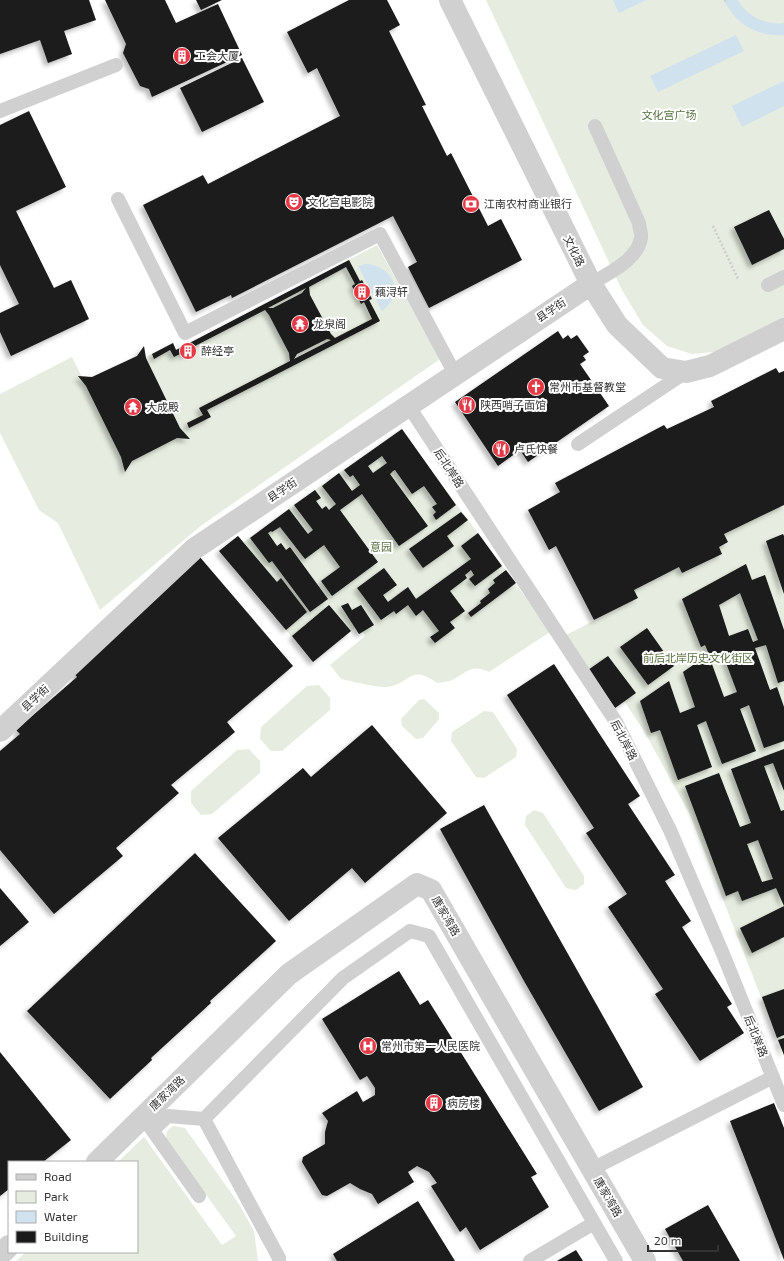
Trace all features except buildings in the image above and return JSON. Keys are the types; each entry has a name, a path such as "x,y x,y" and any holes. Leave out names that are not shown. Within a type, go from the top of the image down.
{"street":[{"name":"文化路","path":"450,0 591,284 617,325 662,368 686,372 710,366 784,329"},
{"name":"县学街","path":"0,730 194,549 591,284"},
{"name":"唐家湾路","path":"98,1161 148,1124 289,974 417,884 431,890 645,1261"},
{"path":"0,1255 8,1247"}],"lane":[{"path":"0,112 116,65"},
{"path":"591,284 625,262 638,250 641,237 639,223 595,126"},
{"path":"118,199 186,333 380,234 455,374"},
{"path":"768,285 784,277"},
{"path":"578,444 686,372"},
{"name":"后北岸路","path":"408,405 616,722 670,830 723,954 784,1105"},
{"path":"204,1119 343,978 410,931 429,936 616,1261"},
{"path":"592,1169 773,1077"},
{"path":"199,1196 148,1124 168,1116 204,1119"},
{"path":"204,1119 276,1251 279,1261"},
{"path":"530,1261 594,1223"}],"path":[{"path":"712,226 738,279"}],"green space":[{"name":"文化宫广场","path":"486,0 784,0 784,322 724,351 692,354 667,346 643,325 622,290"},
{"path":"377,245 440,359 202,525 100,610 58,523 39,510 0,433 0,394 72,357 85,383 146,357 173,343 177,350"},
{"name":"意园","path":"402,429 550,632 489,672 477,669 468,670 450,681 437,683 428,677 415,675 410,676 395,685 383,687 341,679 330,665 365,636 363,632 359,634 355,628 313,662 219,551 238,536 244,542"},
{"name":"前后北岸历史文化街区","path":"784,505 784,1056 690,815 644,731 625,702 615,708 588,670 566,635 638,598 634,590 679,567 682,573 722,554 719,547 728,542 724,534"},
{"path":"319,685 330,698 330,710 282,751 271,751 260,739 261,727 307,686"},
{"path":"424,699 439,713 439,719 423,738 416,739 402,726 401,719 419,700"},
{"path":"484,711 493,712 517,749 516,757 484,778 476,777 451,741 452,732"},
{"path":"249,749 260,761 260,773 212,814 201,815 191,803 191,791 237,750"},
{"path":"534,810 543,813 584,876 584,884 576,890 566,888 525,825 526,816"},
{"path":"173,1126 185,1128 239,1204 254,1231 258,1261 16,1261 25,1253 138,1253 138,1161 119,1161 144,1137 222,1245 236,1236 166,1139 167,1131"}],"water":[{"path":"613,0 646,0 619,13"},
{"path":"724,0 738,0 746,11 758,19 777,24 784,23 784,35 765,34 748,27 734,16"},
{"path":"736,35 744,51 658,92 650,76"},
{"path":"784,81 784,106 742,127 732,106"},
{"path":"366,264 383,270 389,275 393,282 395,289 393,296 389,304 382,311 358,266"}],"place":[{"name":"工会大厦","path":"182,56"},
{"name":"文化宫电影院","path":"294,202"},
{"name":"江南农村商业银行","path":"471,204"},
{"name":"藕浔轩","path":"362,292"},
{"name":"龙泉阁","path":"300,324"},
{"name":"醉经亭","path":"188,351"},
{"name":"常州市基督教堂","path":"536,387"},
{"name":"陕西哨子面馆","path":"467,405"},
{"name":"大成殿","path":"133,407"},
{"name":"卢氏快餐","path":"501,449"},
{"name":"常州市第一人民医院","path":"368,1046"},
{"name":"病房楼","path":"434,1103"}]}
